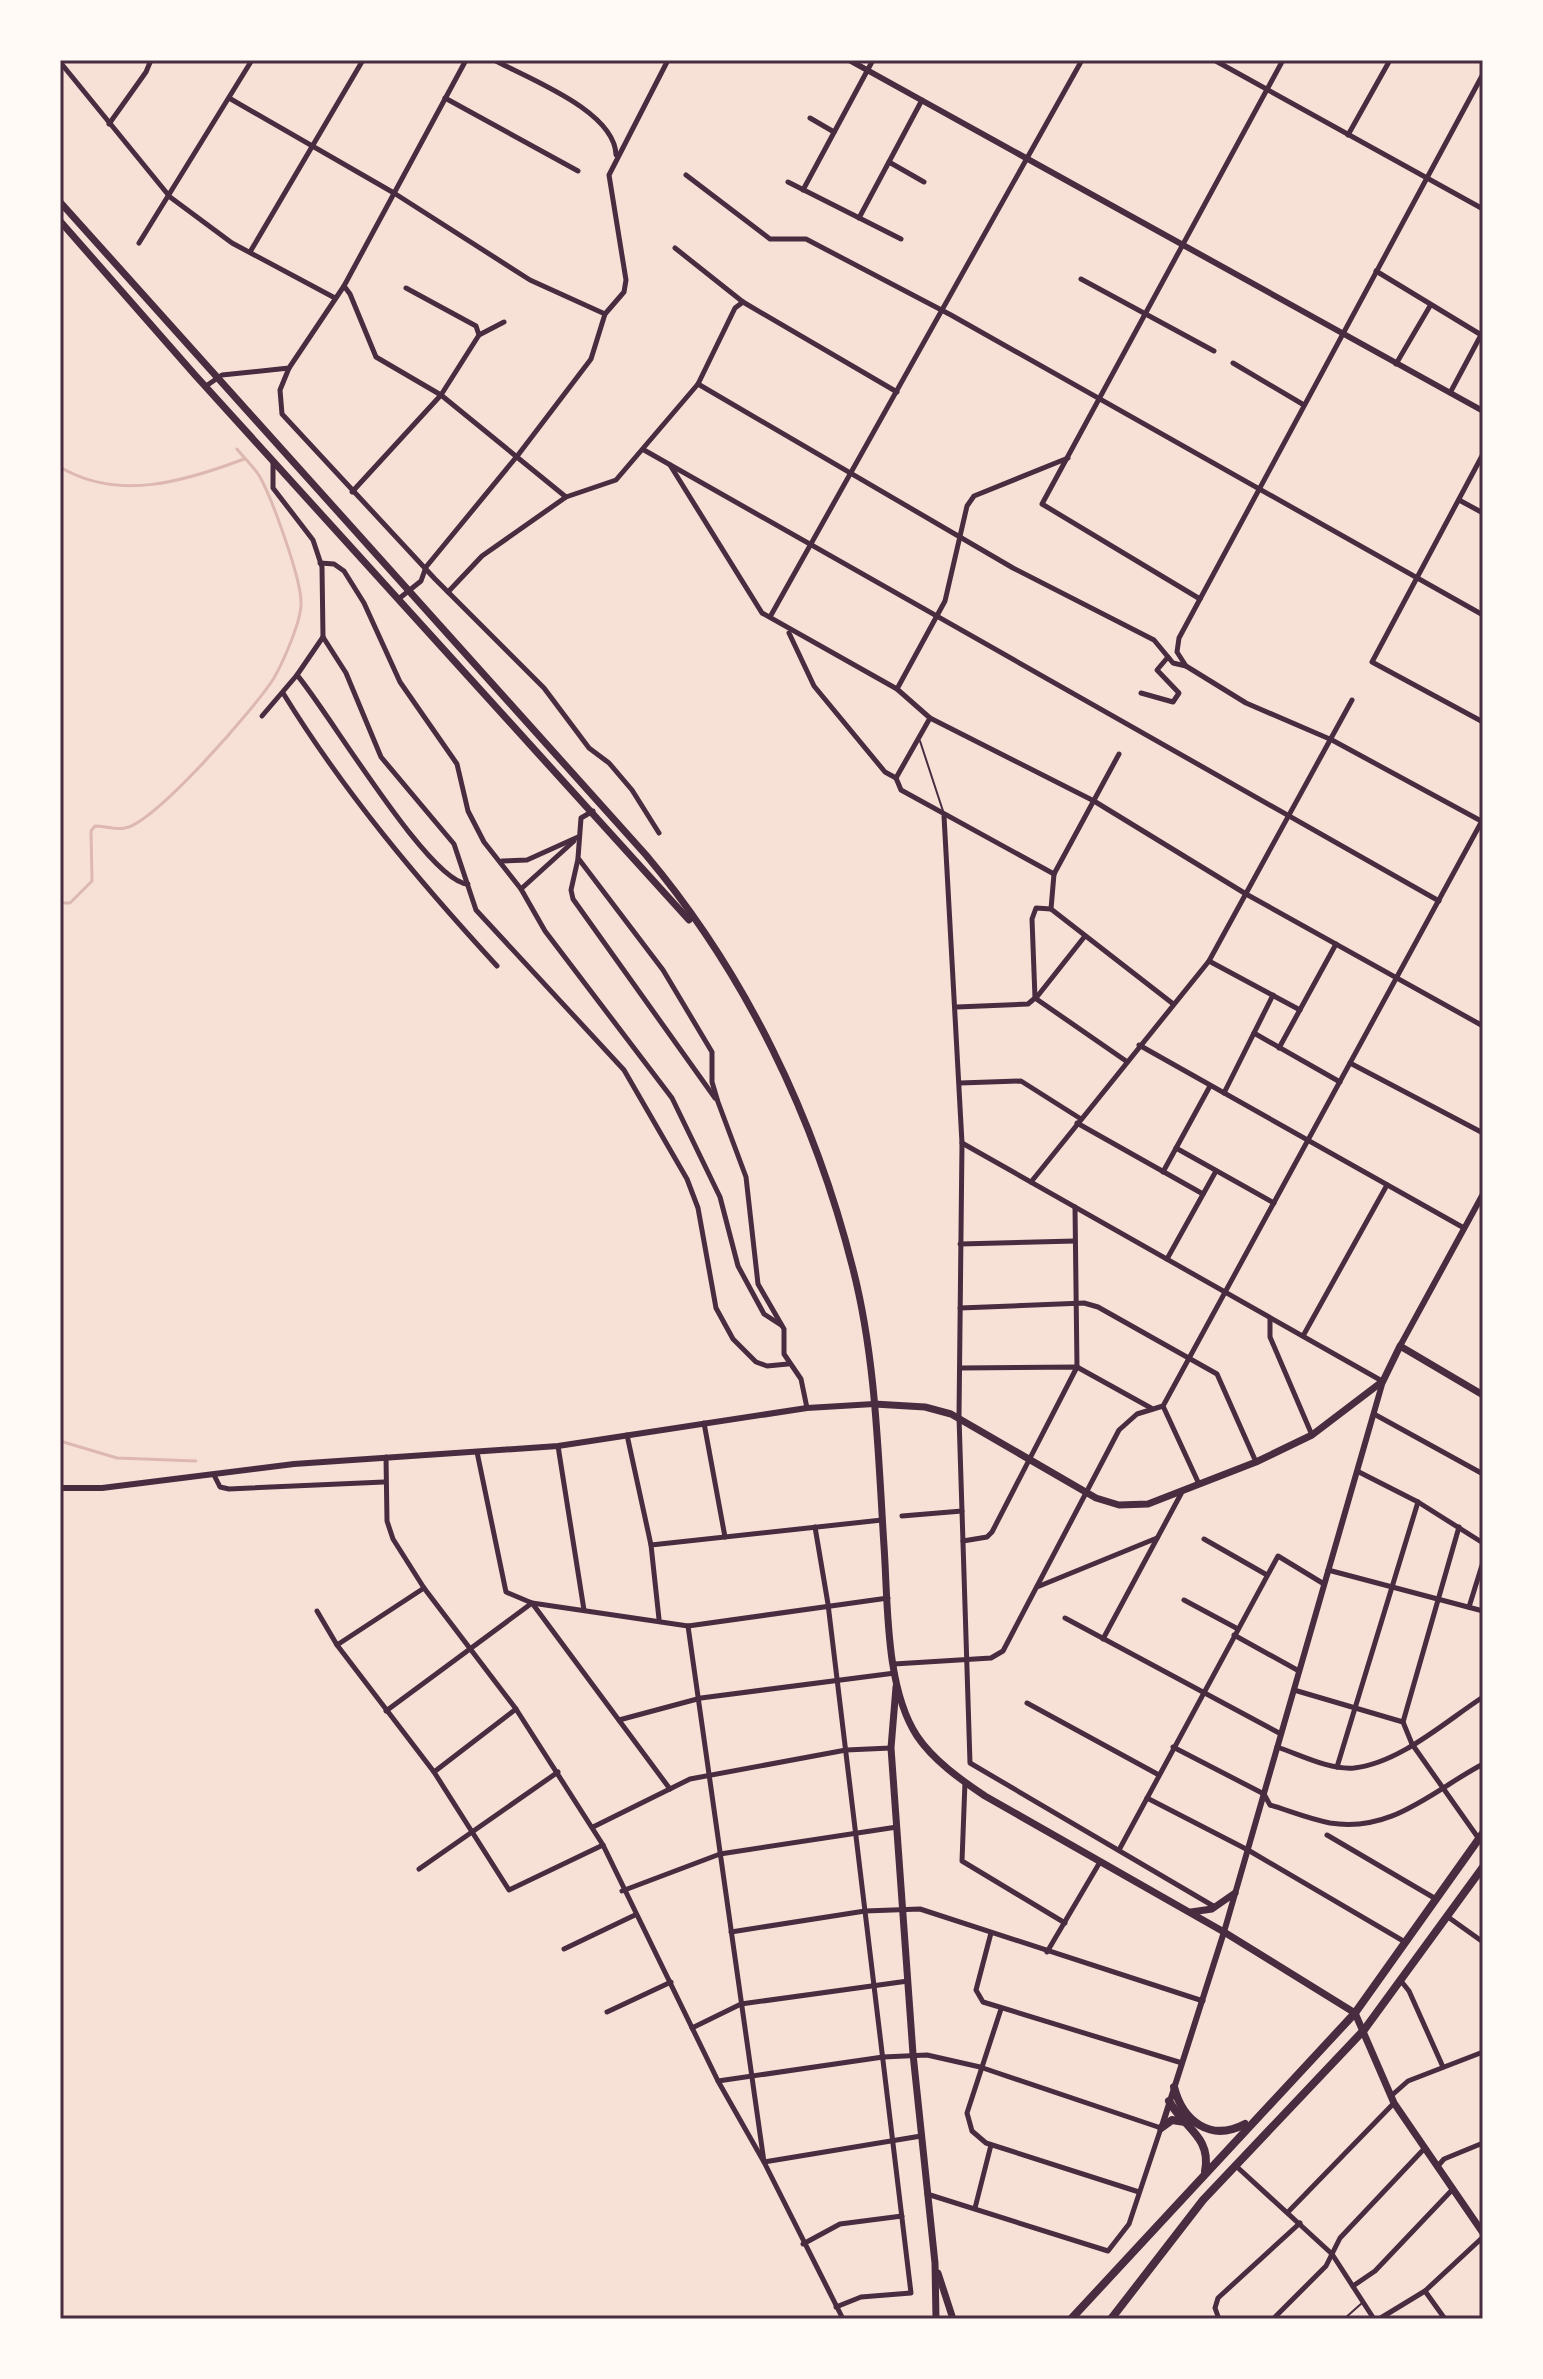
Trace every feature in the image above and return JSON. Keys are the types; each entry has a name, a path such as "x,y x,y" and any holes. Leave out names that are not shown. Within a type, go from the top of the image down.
{"highway":[{"path":"1071,2319 1252,2120 1355,2013 1481,1836"},
{"path":"1111,2319 1162,2249 1364,2030 1483,1867"},
{"path":"1174,2087 1185,2113 1207,2130 1223,2133 1252,2120"},
{"path":"1169,2101 1204,2144 1205,2172"},
{"path":"1161,2128 1172,2120 1185,2122"}],"main road":[{"path":"60,202 666,879 765,1035 819,1155 860,1296 874,1404 895,1673 891,1748 913,2054 935,2263 936,2319"},
{"path":"60,221 702,933"},
{"path":"508,716 515,709"},
{"path":"874,1404 925,1407 959,1417 1085,1492 1111,1503 1128,1505 1156,1502 1183,1492 1312,1435 1383,1381 1400,1346 1483,1395"},
{"path":"895,1673 916,1735 965,1782 1224,1932 1355,2013 1392,2100 1483,2235"},
{"path":"1189,1912 1215,1907 1235,1893"},
{"path":"935,2263 953,2319"}],"street":[{"path":"109,124 146,72 151,60"},
{"path":"139,243 252,60"},
{"path":"250,252 363,60"},
{"path":"466,60 344,286 289,368 280,390 282,414 435,579 544,688 589,748 609,763 632,790 659,833"},
{"path":"494,60 597,118 613,138 616,156"},
{"path":"401,597 421,581 426,567 518,455 591,359 605,314 624,292 626,280 609,175 616,156 668,60"},
{"path":"849,60 1483,411"},
{"path":"803,190 873,60"},
{"path":"770,617 1082,60"},
{"path":"1214,60 1483,209"},
{"path":"1200,599 1042,504 1283,60"},
{"path":"1348,135 1390,60"},
{"path":"60,62 170,197 250,252 335,298"},
{"path":"619,1720 701,1698 895,1673 1001,1654 1119,1430 1131,1418 1163,1406 1483,821 1332,740 1246,703 1186,666 1179,657 1178,642 1483,74"},
{"path":"229,98 394,193 530,280 605,314"},
{"path":"445,98 578,171"},
{"path":"859,218 922,100"},
{"path":"810,118 834,132"},
{"path":"889,162 924,182"},
{"path":"686,175 770,239 806,239 943,311 1483,615"},
{"path":"788,182 901,239"},
{"path":"675,248 743,302 897,392"},
{"path":"1376,271 1482,335 1450,393"},
{"path":"1081,279 1214,351"},
{"path":"344,286 376,357 441,395 566,497"},
{"path":"406,288 476,326 479,335"},
{"path":"448,592 482,556 566,497 616,480 698,384 735,308 743,302"},
{"path":"1396,364 1430,306"},
{"path":"352,492 441,395 479,335 504,322"},
{"path":"1233,363 1304,405"},
{"path":"206,386 216,379 289,368"},
{"path":"698,384 960,536 1154,640 1168,657 1182,668 1186,666"},
{"path":"644,450 1439,901"},
{"path":"1483,454 1372,662 1483,722"},
{"path":"897,689 945,601 967,506 974,496 1068,458"},
{"path":"273,460 273,488 313,540 320,563 323,637 346,673 381,757 454,844 476,910 624,1070 687,1179 698,1208 707,1272 724,1325 756,1362 767,1366 788,1364"},
{"path":"670,465 759,610 788,630 897,689 930,718 1094,801 1246,894 1483,1026"},
{"path":"1459,500 1483,513"},
{"path":"320,563 334,564 344,571 364,603 400,682 457,764 468,811 484,842 521,889 545,931 653,1070 691,1133 720,1197 738,1266 764,1314 781,1325"},
{"path":"421,581 435,579"},
{"path":"788,630 825,701 885,772 896,778 906,794 1054,874"},
{"path":"262,716 297,675 323,637"},
{"path":"1141,693 1173,702 1179,693 1176,687 1157,670 1168,657"},
{"path":"297,675 378,793 450,877 468,884"},
{"path":"283,693 315,746 368,818 497,966"},
{"path":"1031,1182 1172,1003 1209,961 1352,700"},
{"path":"896,778 930,718"},
{"path":"1051,909 1054,874 1119,754"},
{"path":"594,810 581,818 578,858 571,890 573,899 718,1102"},
{"path":"944,816 957,1007 962,1143 959,1417 970,1763 1215,1907"},
{"path":"501,860 527,860 578,837"},
{"path":"521,889 578,837"},
{"path":"578,858 663,970 712,1052 712,1082 746,1177 758,1284 786,1337 784,1354 801,1379 807,1408"},
{"path":"1035,998 1033,914 1039,906 1051,909 1172,1003"},
{"path":"957,1007 1028,1004 1085,936"},
{"path":"1279,1048 1336,944"},
{"path":"1209,961 1300,1010"},
{"path":"1224,1093 1273,995"},
{"path":"1035,998 1126,1061"},
{"path":"1254,1033 1340,1082"},
{"path":"1139,1045 1464,1228"},
{"path":"1350,1063 1483,1133"},
{"path":"960,1083 1021,1081 1079,1121 1203,1194"},
{"path":"1163,1172 1210,1086"},
{"path":"927,2194 1108,2251 1129,2224 1224,1932 1383,1381 962,1143"},
{"path":"1176,1148 1274,1203"},
{"path":"1167,1259 1216,1171"},
{"path":"1303,1336 1387,1185"},
{"path":"1400,1346 1483,1194"},
{"path":"963,1541 990,1535 1077,1367 1075,1207"},
{"path":"960,1244 1075,1241"},
{"path":"960,1308 1076,1303 1098,1307 1190,1357 1219,1377 1256,1462"},
{"path":"1270,1318 1270,1337 1312,1435"},
{"path":"960,1368 1077,1367 1152,1409"},
{"path":"60,1488 102,1488 386,1457 558,1446 807,1408 874,1404"},
{"path":"1163,1406 1199,1484"},
{"path":"1374,1414 1483,1474"},
{"path":"704,1423 725,1537"},
{"path":"627,1435 651,1545 659,1619"},
{"path":"558,1446 584,1610"},
{"path":"477,1452 506,1592 532,1603 659,1619 688,1626 888,1598"},
{"path":"386,1457 384,1482 389,1531 424,1588 516,1709 593,1827 718,2081 764,2162 843,2319"},
{"path":"1357,1471 1418,1502 1483,1543"},
{"path":"214,1475 220,1487 229,1489 384,1482"},
{"path":"1103,1639 1183,1492"},
{"path":"1337,1767 1418,1502"},
{"path":"902,1516 962,1511"},
{"path":"651,1545 882,1520"},
{"path":"815,1527 828,1604 911,2293 861,2297 836,2307"},
{"path":"1459,1527 1403,1722 1412,1744 1481,1836"},
{"path":"1036,1587 1158,1537"},
{"path":"1204,1539 1267,1575"},
{"path":"1119,1850 1278,1556 1324,1584"},
{"path":"1469,1607 1483,1562"},
{"path":"1328,1570 1483,1611"},
{"path":"337,1645 424,1588"},
{"path":"1184,1600 1238,1629"},
{"path":"386,1711 532,1603"},
{"path":"532,1603 670,1789"},
{"path":"317,1611 337,1645 434,1772 509,1890 603,1845"},
{"path":"1065,1618 1281,1734"},
{"path":"688,1626 701,1698 764,2162"},
{"path":"1234,1635 1299,1671"},
{"path":"1294,1690 1403,1722"},
{"path":"1277,1747 1337,1767 1355,1768 1380,1761 1412,1744 1483,1697"},
{"path":"1027,1703 1159,1775"},
{"path":"434,1772 516,1709"},
{"path":"1173,1747 1264,1794 1270,1805 1330,1823 1366,1823 1404,1813 1483,1764"},
{"path":"593,1827 670,1789 709,1774 846,1750 891,1748"},
{"path":"419,1869 558,1772"},
{"path":"965,1782 962,1861 1065,1923"},
{"path":"1147,1798 1248,1850 1406,1943"},
{"path":"622,1891 720,1854 898,1827"},
{"path":"1327,1835 1437,1900"},
{"path":"1047,1952 1100,1862"},
{"path":"731,1932 865,1911 920,1909 1203,2001"},
{"path":"564,1949 635,1915"},
{"path":"1448,1917 1483,1942"},
{"path":"991,1933 976,1990 980,2000 1182,2063"},
{"path":"692,2028 741,2004 909,1981"},
{"path":"1401,1981 1409,1991 1443,2067"},
{"path":"607,2012 671,1982"},
{"path":"1001,2009 980,2067 967,2120 976,2137 991,2145 1139,2192"},
{"path":"1288,2211 1408,2081 1483,2052"},
{"path":"718,2081 913,2054 980,2067 1161,2128"},
{"path":"764,2162 921,2136"},
{"path":"1436,2168 1444,2159 1483,2143"},
{"path":"975,2208 991,2145"},
{"path":"1273,2319 1326,2266 1340,2238 1423,2150"},
{"path":"1236,2166 1332,2254 1377,2319 1425,2291 1483,2235"},
{"path":"1353,2286 1375,2271 1452,2190"},
{"path":"803,2244 840,2224 902,2216"},
{"path":"1219,2319 1215,2308 1218,2298 1300,2223"},
{"path":"1425,2291 1445,2319"}],"lane":[{"path":"920,740 944,816"},
{"path":"1344,2319 1363,2302"}],"waterway":[{"path":"60,903 70,903 92,881 91,831 95,826 125,828 140,821 181,786 264,693 291,642 301,604 297,577 258,473 237,449"},
{"path":"60,467 82,478 128,486 176,480 244,459"},
{"path":"60,1441 117,1458 196,1461"}]}
